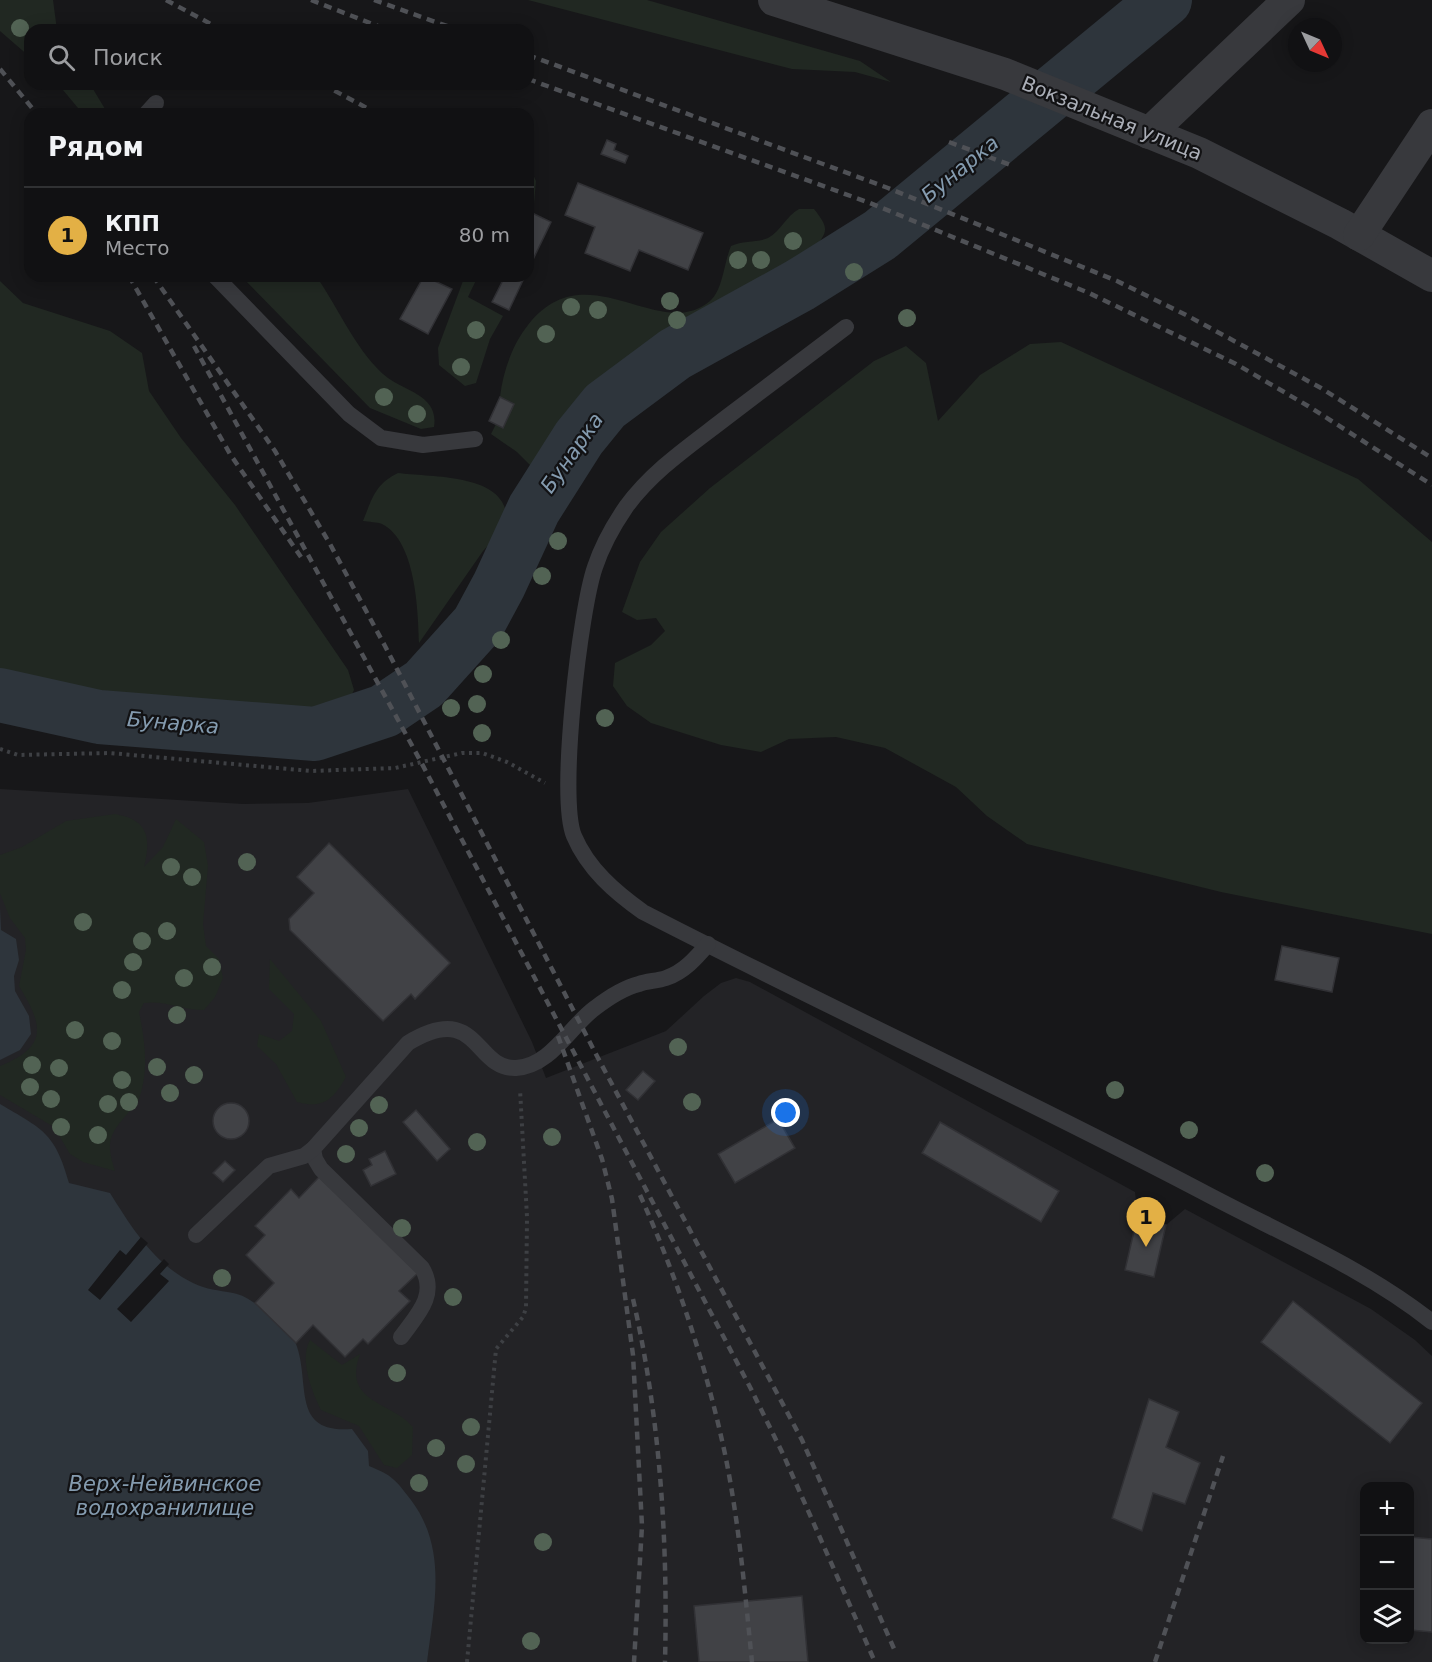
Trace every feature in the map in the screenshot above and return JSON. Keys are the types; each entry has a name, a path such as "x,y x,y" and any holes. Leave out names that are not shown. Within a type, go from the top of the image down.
{"street":[{"name":"Вокзальная улица","path":"774,0 1005,74 1209,158 1359,235 1432,276"},
{"path":"1149,133 1289,0"},
{"path":"1359,235 1432,125"}],"lane":[{"path":"221,282 349,414 381,438 423,445 475,439"},
{"path":"846,327 650,479 609,535 595,568 580,631 569,798 573,835 586,860 606,882 643,912 1167,1173 1352,1271 1432,1322"},
{"path":"196,1235 269,1166 304,1156 313,1149 408,1043 434,1030 455,1030 465,1033 493,1059 514,1068 539,1060 592,1009 637,984 665,979 679,972 708,944"},
{"path":"313,1149 315,1159 321,1169 422,1268 429,1280 429,1290 424,1305 401,1337"}],"path":[{"path":"0,749 18,755 110,753 311,771 395,768 462,753 482,753 507,762 569,798"},
{"path":"467,1662 496,1349 523,1317 526,1308 527,1217 519,1089 514,1068"}],"shaded area":[{"path":"0,0 53,0 56,24 24,24 24,52 0,31"},
{"path":"528,0 647,0 860,61 891,82 855,72 792,69"},
{"path":"63,90 94,90 104,108 78,108"},
{"path":"534,177 536,181 534,204"},
{"path":"799,209 814,209 825,226 824,235 812,251 787,269 654,349 629,367 585,407 568,428 550,458 540,466 534,469 517,452 491,434 496,424 503,428 514,404 500,397 503,378 513,350 528,325 551,304 574,296 598,296 668,312 690,311 710,301 718,290 731,246 768,238"},
{"path":"0,281 23,303 110,331 142,353 149,391 181,438 235,505 348,670 354,690 348,702 333,709 237,706 97,694 0,672"},
{"path":"247,282 320,282 367,357 388,378 420,396 432,408 434,427 421,429 370,408"},
{"path":"463,282 475,282 468,297 503,316 490,339 476,383 465,386 439,365 438,348"},
{"path":"1061,342 1358,479 1432,542 1432,934 1221,892 1027,844 987,816 956,787 885,748 836,737 789,739 761,752 721,745 651,723 627,706 613,686 615,663 651,645 665,631 656,618 637,620 622,612 640,562 661,532 710,488 874,361 906,346 926,363 938,421 980,375 1030,344"},
{"path":"398,473 459,479 474,483 488,489 498,497 506,512 506,526 483,551 419,643 413,578 402,545 382,524 363,521 379,487"},
{"path":"0,789 243,804 308,803 408,789 532,1042 546,1078 666,1031 721,983 736,978 750,982 1135,1192 1138,1218 1166,1225 1185,1209 1371,1309 1415,1340 1432,1356 1432,1662 0,1662"},
{"path":"115,814 135,821 145,832 147,847 144,867 163,847 176,819 204,842 208,866 203,924 206,946 219,959 223,978 215,997 204,1010 152,1002 144,1003 139,1012 144,1044 144,1078 136,1105 116,1128 111,1140 110,1153 115,1171 83,1162 70,1154 54,1127 0,1095 0,1066 27,1050 34,1042 37,1033 33,1012 19,986 26,950 25,938 10,918 0,893 0,855 22,847 66,821"},
{"path":"270,959 321,1021 346,1077 337,1092 321,1103 297,1102 276,1064 257,1046 259,1034 279,1041 292,1031 294,1014 269,989"},
{"path":"310,1340 342,1365 360,1354 356,1370 363,1392 404,1418 413,1427 412,1455 397,1468 384,1465 359,1426 321,1410 306,1366"}],"water":[{"path":"0,908 1,930 16,939 19,960 14,976 15,991 29,1016 31,1034 20,1050 0,1060"},
{"name":"Верх-Нейвинское водохранилище","path":"0,1104 37,1127 52,1142 64,1166 69,1183 110,1193 145,1244 167,1266 198,1285 241,1295 248,1299 261,1308 294,1340 300,1359 306,1403 311,1415 319,1423 332,1428 352,1429 368,1451 369,1466 389,1476 397,1483 423,1519 430,1538 436,1578 427,1662 0,1662"}],"pier":[{"path":"141,1237 148,1243 100,1300 88,1290 120,1250 126,1255"},
{"path":"164,1259 169,1264 160,1274 169,1281 131,1322 117,1309"}],"building":[{"path":"607,140 616,144 614,150 628,156 625,163 601,154"},
{"path":"578,183 703,233 688,270 639,250 630,271 585,253 595,227 565,215"},
{"path":"534,214 551,222 534,257"},
{"path":"421,282 437,282 452,289 428,334 400,319"},
{"path":"502,282 522,282 509,310 492,302"},
{"path":"500,397 514,404 503,428 489,421"},
{"path":"329,843 450,963 415,999 411,994 383,1021 290,930 289,919 314,893 297,877"},
{"path":"1282,946 1339,958 1332,992 1275,980"},
{"path":"643,1071 655,1081 638,1100 626,1090"},
{"path":"231,1103 244,1108 249,1121 244,1134 231,1139 218,1134 213,1121 218,1108"},
{"path":"416,1110 450,1149 437,1161 403,1122"},
{"path":"778,1119 795,1148 735,1183 718,1154"},
{"path":"940,1122 1059,1191 1041,1222 922,1153"},
{"path":"385,1151 396,1174 371,1186 363,1170 372,1165 369,1159"},
{"path":"225,1161 235,1170 223,1182 213,1173"},
{"path":"319,1177 418,1273 399,1291 410,1301 368,1344 363,1339 345,1357 313,1325 296,1343 255,1303 274,1283 246,1255 265,1235 255,1226 291,1189 299,1198"},
{"path":"1137,1218 1166,1225 1154,1277 1125,1270"},
{"path":"1293,1301 1422,1403 1390,1443 1261,1342"},
{"path":"1149,1399 1179,1412 1166,1447 1200,1463 1185,1504 1153,1493 1142,1531 1112,1518"},
{"path":"1414,1537 1432,1539 1432,1632 1414,1630"},
{"path":"802,1596 808,1662 699,1662 694,1606"}],"waterway":[{"name":"Бунарка","path":"0,695 99,717 315,734 384,711 424,684 478,624 499,585 534,509 579,438 605,406 675,354 800,285 880,235 1165,0"}],"railway":[{"path":"166,0 211,24"},
{"path":"311,0 373,24"},
{"path":"374,0 441,24"},
{"path":"534,57 888,188 1117,281 1188,316 1321,388 1432,458"},
{"path":"0,69 32,108"},
{"path":"534,81 870,203 1089,293 1236,364 1308,406 1432,485"},
{"path":"333,90 367,108"},
{"path":"949,142 1013,166"},
{"path":"132,282 230,454 301,557"},
{"path":"157,282 275,451 330,544 385,646 598,1058 802,1440 895,1651"},
{"path":"194,346 421,762 751,1389 783,1454 875,1662"},
{"path":"558,1036 602,1159 612,1199 633,1355 642,1526 634,1662"},
{"path":"640,1195 666,1258 700,1355 725,1454 741,1558 752,1662"},
{"path":"633,1299 650,1388 660,1479 665,1570 665,1662"},
{"path":"1155,1662 1223,1456"}],"place":[{"name":"КПП","path":"1146,1247"}]}
